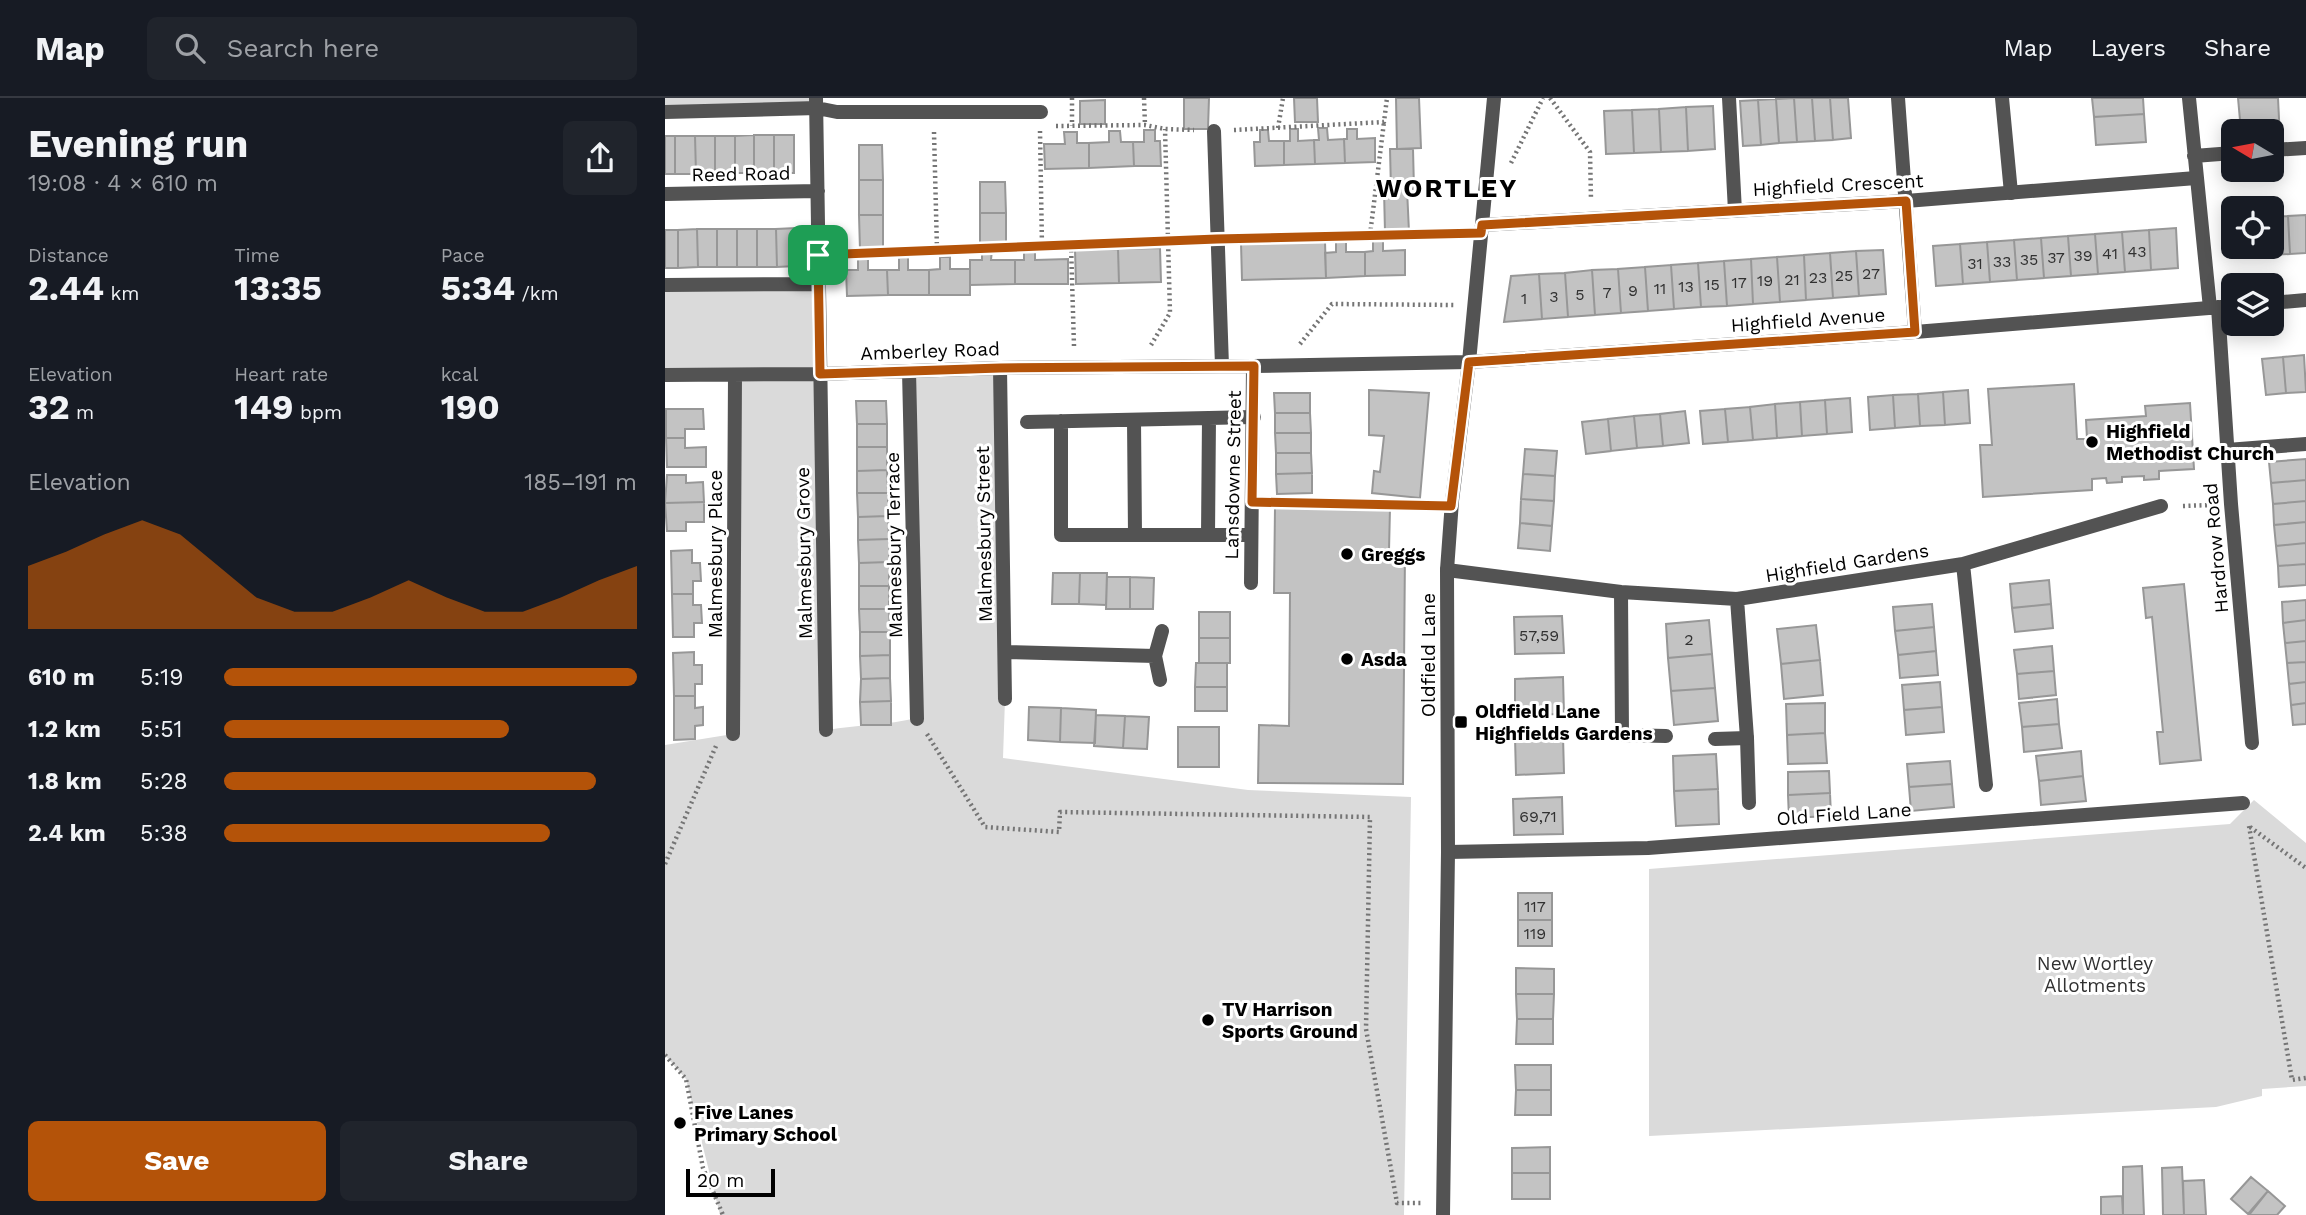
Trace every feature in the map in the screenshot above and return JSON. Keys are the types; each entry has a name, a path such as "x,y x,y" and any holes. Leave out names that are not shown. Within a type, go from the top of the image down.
{"street":[{"name":"Oldfield Lane","path":"1443,1209 1448,852 1447,570 1451,506 1469,362 1494,98"},
{"path":"1729,98 1735,211"},
{"path":"1898,98 1915,332"},
{"path":"2002,98 2011,193"},
{"name":"Hardrow Road","path":"2189,98 2196,178 2220,307 2227,450 2252,743"},
{"path":"665,112 816,103 837,112 1041,112"},
{"name":"Malmesbury Grove","path":"816,103 826,730"},
{"path":"1213,131 1222,366"},
{"path":"2284,149 2306,148"},
{"path":"2194,156 2221,154"},
{"name":"Highfield Crescent","path":"1481,229 1591,219 1906,201 2196,178"},
{"name":"Reed Road","path":"665,194 818,191"},
{"path":"665,285 817,284"},
{"path":"2284,302 2306,300"},
{"name":"Highfield Avenue","path":"1469,362 1915,332 2220,307"},
{"name":"Amberley Road","path":"665,375 1469,362"},
{"name":"Lansdowne Street","path":"1251,583 1254,366"},
{"name":"Malmesbury Street","path":"1000,368 1005,699"},
{"name":"Malmesbury Terrace","path":"909,371 917,719"},
{"name":"Malmesbury Place","path":"733,734 735,375"},
{"path":"1027,422 1254,417"},
{"path":"1208,535 1209,418"},
{"path":"1135,420 1135,535"},
{"path":"1061,421 1061,535 1251,535"},
{"path":"2227,450 2306,444"},
{"name":"Highfield Gardens","path":"1447,570 1622,592 1737,599 1963,564 2161,506"},
{"path":"1963,564 1986,785"},
{"path":"1622,592 1622,736 1666,736"},
{"path":"1737,599 1749,803"},
{"path":"1160,680 1155,656 1162,631"},
{"path":"1006,652 1155,656"},
{"path":"1715,739 1747,738"},
{"name":"Old Field Lane","path":"1448,852 1648,848 2243,803"}],"path":[{"path":"1072,98 1072,126"},
{"path":"1145,98 1145,125"},
{"path":"1278,128 1283,98"},
{"path":"1370,236 1387,98"},
{"path":"1550,98 1590,152 1591,219"},
{"path":"934,112 937,250"},
{"path":"1042,247 1040,126 1145,125 1165,129 1213,131 1384,122"},
{"path":"1138,367 1170,313 1165,129"},
{"path":"818,255 1217,239 1370,236 1481,229"},
{"path":"1071,246 1074,367"},
{"path":"1281,366 1332,304 1474,305"},
{"path":"1252,502 1451,506"},
{"path":"2161,506 2231,504"},
{"path":"917,719 985,827 1059,832 1060,812 1370,817 1366,1029 1397,1203 1443,1209"},
{"path":"665,864 720,737 733,734"},
{"path":"2243,803 2292,1080 2306,1078"},
{"path":"2249,826 2306,868"},
{"path":"665,1055 686,1079 703,1168 723,1215"}],"green space":[{"path":"665,98 816,98 817,108 665,112"},
{"path":"817,284 827,730 917,718 909,371 1000,368 1005,699 1003,758 1248,790 1411,797 1404,1215 720,1215 686,1079 665,1055 665,745 733,734 735,375 665,375 665,285"},
{"name":"New Wortley Allotments","path":"2254,800 2306,843 2306,1086 2262,1089 2262,1096 2216,1107 1649,1136 1649,869 2230,824"}],"building":[{"path":"1184,98 1209,98 1208,129 1184,129"},
{"path":"1294,98 1317,98 1318,122 1295,122"},
{"path":"1396,98 1419,98 1421,148 1397,149"},
{"path":"1794,98 1797,142 1779,143 1776,99"},
{"path":"1794,98 1812,98 1815,141 1797,142"},
{"path":"1812,98 1830,98 1833,140 1815,141"},
{"path":"1830,98 1848,98 1851,138 1833,140"},
{"path":"2092,98 2143,98 2144,114 2094,117"},
{"path":"2238,98 2278,98 2279,119 2240,119"},
{"path":"1776,99 1779,143 1761,145 1758,100"},
{"path":"1105,100 1105,124 1080,124 1080,101"},
{"path":"1758,100 1761,145 1743,146 1740,101"},
{"path":"1713,106 1715,149 1688,151 1686,107"},
{"path":"1686,107 1688,151 1661,152 1659,109"},
{"path":"1659,109 1661,152 1634,153 1632,110"},
{"path":"1632,110 1634,153 1606,154 1604,111"},
{"path":"2144,114 2146,142 2096,145 2094,117"},
{"path":"1318,128 1327,128 1328,140 1344,139 1345,163 1315,164 1314,140 1319,140"},
{"path":"1290,129 1298,129 1298,141 1314,140 1315,164 1284,165 1284,141 1290,141"},
{"path":"1347,129 1357,129 1357,139 1375,138 1375,162 1345,163 1344,139 1347,139"},
{"path":"1144,130 1155,130 1155,141 1160,141 1161,166 1134,166 1133,142 1144,142"},
{"path":"1260,130 1268,130 1269,141 1284,141 1284,165 1255,166 1254,142 1260,142"},
{"path":"1109,131 1120,131 1121,142 1133,142 1134,166 1089,168 1089,143 1109,142"},
{"path":"1064,132 1077,132 1077,143 1089,143 1089,168 1045,169 1044,144 1065,144"},
{"path":"754,135 774,135 774,173 754,173"},
{"path":"754,135 754,173 735,173 735,136"},
{"path":"774,135 794,135 794,173 774,173"},
{"path":"665,136 675,136 675,174 665,174"},
{"path":"675,136 695,136 696,174 675,174"},
{"path":"695,136 715,136 715,174 696,174"},
{"path":"715,136 735,136 735,173 715,174"},
{"path":"859,145 882,145 883,180 859,180"},
{"path":"1390,149 1413,149 1414,189 1391,190"},
{"path":"859,180 883,180 883,215 859,215"},
{"path":"980,182 1005,182 1006,213 980,213"},
{"path":"1407,189 1409,232 1385,232 1384,190"},
{"path":"980,213 1006,213 1006,244 980,244"},
{"path":"859,215 883,215 883,250 860,250"},
{"path":"2306,215 2306,253 2290,254 2288,216"},
{"path":"2284,216 2288,216 2290,254 2284,254"},
{"path":"796,228 796,266 777,267 776,229"},
{"path":"2176,228 2178,268 2151,270 2149,230"},
{"path":"697,229 717,229 717,267 698,267"},
{"path":"697,229 698,267 678,268 678,230"},
{"path":"717,229 737,229 737,267 717,267"},
{"path":"737,229 757,229 757,267 737,267"},
{"path":"757,229 776,229 777,267 757,267"},
{"path":"665,230 678,230 678,268 665,268"},
{"path":"2149,230 2151,270 2125,272 2122,232"},
{"path":"2122,232 2125,272 2098,274 2095,234"},
{"path":"2095,234 2098,274 2071,276 2068,236"},
{"path":"2068,236 2071,276 2044,278 2041,238"},
{"path":"2041,238 2044,278 2017,280 2014,240"},
{"path":"1383,240 1383,251 1405,250 1405,275 1365,276 1365,252 1373,251 1373,241"},
{"path":"2014,240 2017,280 1990,282 1987,242"},
{"path":"1325,241 1326,278 1242,280 1241,243"},
{"path":"1336,241 1346,241 1346,252 1365,252 1365,276 1326,278 1325,253 1336,252"},
{"path":"1987,242 1990,282 1963,284 1960,244"},
{"path":"1960,244 1963,284 1936,286 1933,246"},
{"path":"1160,248 1161,282 1119,283 1118,249"},
{"path":"992,249 991,260 1015,260 1015,284 970,285 970,260 982,260 982,250"},
{"path":"1024,249 1035,249 1035,260 1068,259 1068,284 1015,284 1015,260 1024,260"},
{"path":"1118,249 1119,283 1076,284 1075,250"},
{"path":"1883,250 1886,294 1859,296 1856,251"},
{"path":"1856,251 1859,296 1833,298 1830,253"},
{"path":"1830,253 1833,298 1806,300 1804,255"},
{"path":"1804,255 1806,300 1780,302 1777,257"},
{"path":"908,257 908,270 929,270 929,295 888,295 887,270 899,270 899,258"},
{"path":"940,257 950,257 950,269 970,269 970,295 929,295 929,270 940,269"},
{"path":"1777,257 1780,302 1753,304 1751,259"},
{"path":"858,259 868,259 868,270 887,270 888,295 847,296 846,270 858,270"},
{"path":"1751,259 1753,304 1727,306 1724,261"},
{"path":"1724,261 1727,306 1701,307 1698,263"},
{"path":"1698,263 1701,307 1674,309 1671,265"},
{"path":"1671,265 1674,309 1648,311 1645,267"},
{"path":"1645,267 1648,311 1621,313 1618,269"},
{"path":"1618,269 1621,313 1595,315 1592,270"},
{"path":"1592,270 1595,315 1568,317 1565,273"},
{"path":"1565,273 1568,317 1542,319 1539,274"},
{"path":"1539,274 1542,319 1504,322 1511,276"},
{"path":"2304,355 2306,392 2286,393 2283,357"},
{"path":"2283,357 2286,393 2266,395 2262,359"},
{"name":"Highfield Methodist Church","path":"2074,384 2077,439 2087,439 2086,420 2146,416 2145,406 2190,403 2194,469 2159,471 2159,479 2144,480 2144,476 2122,477 2122,482 2107,483 2106,478 2092,479 2092,490 1983,497 1980,445 1992,445 1988,389"},
{"path":"1369,390 1429,393 1420,498 1372,493 1374,471 1380,472 1384,436 1369,435"},
{"path":"1968,390 1970,423 1945,425 1943,392"},
{"path":"1943,392 1945,425 1920,426 1918,394"},
{"path":"1274,393 1310,393 1310,413 1275,413"},
{"path":"1918,394 1920,426 1895,428 1893,395"},
{"path":"1893,395 1895,428 1870,430 1868,397"},
{"path":"1850,398 1852,432 1827,434 1825,400"},
{"path":"1825,400 1827,434 1802,436 1800,402"},
{"path":"856,401 886,401 887,424 857,424"},
{"path":"1800,402 1802,436 1777,438 1775,404"},
{"path":"1775,404 1777,438 1753,440 1750,407"},
{"path":"1750,407 1753,440 1728,442 1725,409"},
{"path":"666,409 703,409 704,429 685,429 685,438 666,438"},
{"path":"1725,409 1728,442 1703,444 1700,411"},
{"path":"1685,411 1689,443 1663,446 1660,414"},
{"path":"1275,413 1310,413 1311,433 1275,433"},
{"path":"1660,414 1663,446 1637,448 1634,416"},
{"path":"1634,416 1637,448 1611,451 1608,419"},
{"path":"1608,419 1611,451 1586,454 1582,422"},
{"path":"857,424 887,424 887,447 857,447"},
{"path":"1275,433 1311,433 1311,453 1276,453"},
{"path":"666,438 685,438 685,448 706,447 706,467 667,467"},
{"path":"857,447 887,447 887,470 857,471"},
{"path":"1525,449 1557,451 1555,476 1523,474"},
{"path":"1276,453 1311,453 1312,473 1276,474"},
{"path":"2306,459 2306,480 2271,483 2269,462"},
{"path":"887,470 888,493 857,493 857,471"},
{"path":"1312,473 1312,493 1277,494 1276,474"},
{"path":"1523,474 1555,476 1554,501 1521,499"},
{"path":"667,475 686,475 686,483 703,482 704,502 665,503"},
{"path":"2306,480 2306,501 2273,504 2271,483"},
{"path":"857,493 888,493 888,516 858,517"},
{"path":"1521,499 1554,501 1552,526 1520,523"},
{"path":"2306,501 2306,522 2274,525 2273,504"},
{"path":"704,502 704,522 686,522 686,531 667,531 665,503"},
{"name":"Asda","path":"1275,507 1390,508 1389,551 1405,551 1403,784 1258,783 1259,725 1289,726 1290,593 1274,593"},
{"path":"888,516 889,539 858,540 858,517"},
{"path":"2306,522 2306,543 2276,546 2274,525"},
{"path":"1520,523 1552,526 1550,551 1518,548"},
{"path":"889,539 889,562 859,563 858,540"},
{"path":"2306,543 2306,564 2278,566 2276,546"},
{"path":"692,550 692,563 700,563 701,581 693,581 693,594 672,594 671,551"},
{"path":"889,562 889,586 859,586 859,563"},
{"path":"2306,564 2306,585 2279,587 2278,566"},
{"path":"1053,573 1080,573 1079,604 1052,604"},
{"path":"1080,573 1107,573 1106,605 1079,604"},
{"path":"1107,577 1130,577 1130,609 1106,609"},
{"path":"1130,577 1154,578 1153,609 1130,609"},
{"path":"2049,580 2051,604 2012,608 2010,584"},
{"path":"2184,584 2201,760 2160,764 2157,732 2163,732 2152,617 2146,618 2143,588"},
{"path":"859,586 889,586 889,609 859,609"},
{"path":"672,594 693,594 693,605 701,605 702,623 694,623 694,637 673,637"},
{"path":"2306,600 2306,620 2283,623 2282,602"},
{"path":"1932,604 1934,627 1895,631 1893,607"},
{"path":"2051,604 2053,628 2015,632 2012,608"},
{"path":"859,609 889,609 890,632 860,632"},
{"path":"1199,612 1230,612 1230,638 1199,638"},
{"path":"1562,616 1564,653 1515,654 1514,617"},
{"path":"1709,620 1712,654 1668,658 1666,624"},
{"path":"2306,620 2306,641 2285,643 2283,623"},
{"path":"1816,625 1820,660 1781,664 1777,629"},
{"path":"1934,627 1936,651 1898,655 1895,631"},
{"path":"860,632 890,632 890,655 860,656"},
{"path":"1199,638 1230,638 1230,663 1199,663"},
{"path":"2306,641 2306,662 2287,663 2285,643"},
{"path":"2052,646 2054,671 2017,674 2014,650"},
{"path":"1936,651 1938,675 1900,678 1898,655"},
{"path":"694,652 694,665 702,665 702,684 695,684 695,696 674,696 673,653"},
{"path":"1712,654 1715,688 1671,691 1668,658"},
{"path":"890,655 890,678 861,679 860,656"},
{"path":"1820,660 1823,695 1784,699 1781,664"},
{"path":"2306,662 2306,682 2289,684 2287,663"},
{"path":"1196,663 1227,663 1227,687 1195,687"},
{"path":"2054,671 2056,695 2019,699 2017,674"},
{"path":"1563,677 1564,714 1515,715 1515,679"},
{"path":"890,678 891,701 860,702 861,679"},
{"path":"1940,682 1942,707 1904,710 1902,685"},
{"path":"2306,682 2306,703 2291,705 2289,684"},
{"path":"1195,687 1227,687 1227,711 1195,711"},
{"path":"1715,688 1718,721 1674,725 1671,691"},
{"path":"674,696 695,696 695,708 703,707 703,725 695,726 695,739 674,740"},
{"path":"2057,699 2059,724 2022,727 2019,703"},
{"path":"891,701 891,725 861,725 860,702"},
{"path":"1825,703 1825,733 1787,735 1786,704"},
{"path":"2306,703 2306,724 2293,725 2291,705"},
{"path":"1029,707 1061,708 1060,742 1028,740"},
{"path":"1942,707 1944,732 1906,735 1904,710"},
{"path":"1061,708 1096,710 1095,743 1060,742"},
{"path":"1096,715 1125,716 1123,748 1094,746"},
{"path":"1125,716 1149,717 1147,749 1123,748"},
{"path":"2059,724 2062,748 2024,752 2022,727"},
{"path":"1178,727 1219,727 1219,767 1178,767"},
{"path":"1825,733 1827,763 1788,764 1787,735"},
{"path":"1563,736 1564,773 1516,775 1515,738"},
{"path":"2081,751 2083,776 2039,781 2036,756"},
{"path":"1716,754 1718,789 1674,791 1673,756"},
{"path":"1950,761 1952,784 1909,787 1907,764"},
{"path":"1829,771 1830,793 1788,795 1788,772"},
{"path":"2083,776 2086,801 2041,805 2039,781"},
{"path":"1952,784 1954,807 1911,811 1909,787"},
{"path":"1718,789 1719,824 1676,826 1674,791"},
{"path":"1830,793 1831,816 1789,818 1788,795"},
{"path":"1562,797 1563,834 1514,835 1513,799"},
{"path":"1518,893 1552,893 1552,920 1518,920"},
{"path":"1518,920 1552,920 1552,946 1518,946"},
{"path":"1516,968 1554,969 1554,994 1516,994"},
{"path":"1516,994 1554,994 1553,1019 1517,1019"},
{"path":"1517,1019 1553,1019 1553,1044 1516,1044"},
{"path":"1515,1065 1551,1065 1551,1090 1516,1090"},
{"path":"1516,1090 1551,1090 1551,1115 1515,1115"},
{"path":"1550,1147 1550,1173 1512,1173 1512,1148"},
{"path":"2142,1166 2144,1215 2123,1215 2123,1167"},
{"path":"2182,1167 2184,1215 2163,1215 2162,1168"},
{"path":"1512,1173 1550,1173 1550,1199 1512,1199"},
{"path":"2251,1177 2268,1191 2248,1214 2231,1199"},
{"path":"2204,1180 2206,1215 2184,1215 2183,1181"},
{"path":"2268,1191 2285,1206 2277,1215 2249,1215"},
{"path":"2122,1196 2123,1215 2101,1215 2101,1197"}],"place":[{"name":"Highfield Methodist Church","path":"2092,442"},
{"name":"Greggs","path":"1347,554"},
{"name":"Asda","path":"1347,659"},
{"name":"Oldfield Lane Highfields Gardens","path":"1461,722"},
{"name":"TV Harrison Sports Ground","path":"1208,1020"},
{"name":"Five Lanes Primary School","path":"680,1123"}],"district":[{"name":"WORTLEY","path":"1447,188"}],"route":[{"path":"1906,201 1915,332 1469,362 1451,506 1252,502 1254,366 1000,368 820,374 818,255 1217,239 1481,233 1482,225 1906,201"}]}
